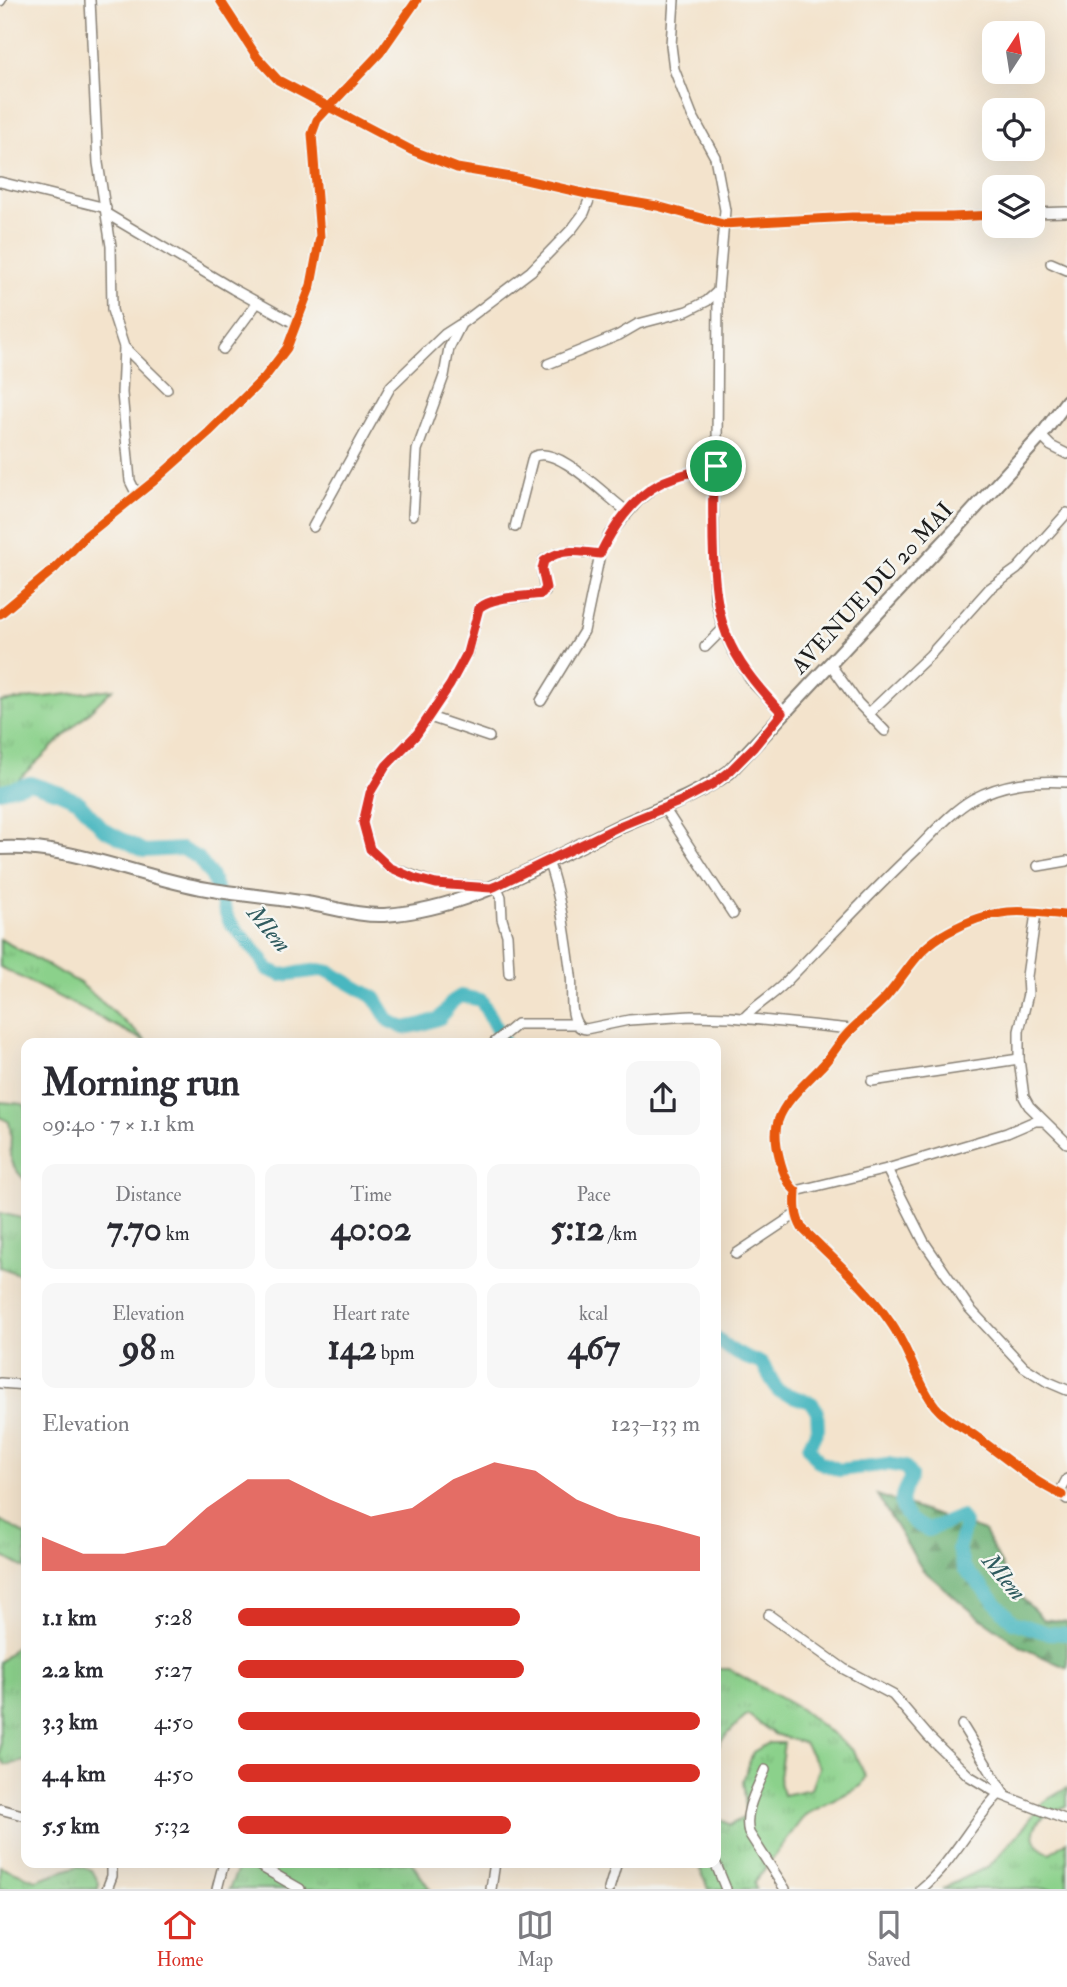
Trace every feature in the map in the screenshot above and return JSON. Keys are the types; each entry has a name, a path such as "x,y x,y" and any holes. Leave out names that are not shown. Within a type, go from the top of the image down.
{"main road":[{"name":"AVENUE DU 20 MAI","path":"0,848 40,849 214,890 381,915 438,907 494,887 696,794 729,772 1041,436 1067,401"}],"street":[{"path":"90,0 98,163 111,246 112,310 124,348 122,393 130,481 136,494"},
{"path":"220,0 257,57 278,80 435,161 591,195 657,206 723,224 852,217 982,216"},
{"path":"0,600 4,611 54,569 86,536 209,432 265,377 287,348 311,285 320,236 312,134 317,120 380,53 416,0"},
{"path":"674,0 671,45 674,69 692,115 715,157 725,210 718,291 716,466 713,483 715,597 723,629 733,651 753,683 782,713"},
{"path":"0,182 107,211 296,324"},
{"path":"313,527 391,386 445,334 531,271 572,229 584,213 591,195"},
{"path":"1045,213 1067,212"},
{"path":"1051,263 1067,270"},
{"path":"548,364 619,335 638,324 687,311 707,301 718,291"},
{"path":"223,349 257,303"},
{"path":"413,515 417,450 444,376 449,348 461,324"},
{"path":"124,348 167,389"},
{"path":"1041,436 1051,446 1067,454"},
{"path":"515,527 533,457 539,454 547,454 569,466 628,513"},
{"path":"541,701 561,664 584,631 600,554 609,535 657,485 673,477 716,466"},
{"path":"869,713 930,655 989,589 1017,569 1067,513"},
{"path":"509,973 508,935 502,919 501,897 494,887 436,884 389,867 370,849 363,823 370,793 386,766 430,717 467,653 479,608 500,600 545,592 542,569 544,561 551,555 565,552 600,554"},
{"path":"705,647 723,629"},
{"path":"830,664 852,696 885,731"},
{"path":"430,717 489,737"},
{"path":"744,1018 782,987 862,902 946,821 971,801 990,791 1016,783 1067,782"},
{"path":"664,808 733,914"},
{"path":"548,861 560,900 577,1024 580,1028 667,1017 744,1018 851,1029"},
{"path":"1038,866 1067,861"},
{"path":"796,1191 791,1187 780,1160 776,1132 778,1121 788,1103 851,1029 886,998 916,956 945,933 976,919 1008,912 1067,915"},
{"path":"1036,913 1027,976 1028,994 1019,1031 1019,1059 1024,1097 1043,1121 1067,1143"},
{"path":"500,1038 517,1024 577,1024"},
{"path":"872,1081 1019,1059"},
{"path":"796,1191 887,1169 1007,1133 1035,1121 1043,1121"},
{"path":"887,1169 924,1242 970,1309 1024,1367 1067,1390"},
{"path":"796,1191 796,1214 802,1228 890,1320 906,1347 921,1383 947,1419 994,1449 1027,1476 1064,1497"},
{"path":"736,1254 796,1214"},
{"path":"0,1383 21,1385"},
{"path":"1064,1497 1061,1490 1067,1479"},
{"path":"769,1615 844,1669 893,1695 929,1737 969,1776 1003,1795 1067,1820"},
{"path":"962,1725 1003,1795"},
{"path":"765,1770 746,1825 785,1889"},
{"path":"920,1889 943,1867 972,1824 1003,1795"},
{"path":"0,1809 21,1815"},
{"path":"107,1889 112,1868"},
{"path":"217,1889 222,1868"},
{"path":"263,1868 300,1889"},
{"path":"491,1889 494,1868"},
{"path":"609,1889 615,1868"},
{"path":"717,1868 726,1889"}],"green space":[{"path":"113,689 0,797 0,702"},
{"path":"0,939 80,983 143,1038 139,1038 0,967"},
{"path":"0,1102 21,1104 21,1176 11,1158 9,1122 0,1117"},
{"path":"0,1213 21,1218 21,1276 0,1267"},
{"path":"877,1495 984,1531 1014,1590 1043,1619 1067,1622 1067,1668 1023,1648 976,1615 922,1569"},
{"path":"0,1520 21,1532 21,1566 0,1555"},
{"path":"21,1641 21,1762 5,1765 0,1759 0,1662"},
{"path":"721,1669 729,1669 800,1709 853,1751 866,1777 861,1786 805,1815 754,1883 756,1889 708,1889 700,1868 721,1868 721,1819 730,1825 747,1816 743,1781 753,1752 769,1743 784,1743 779,1777 783,1795 811,1789 819,1767 804,1743 774,1734 747,1714 721,1741"},
{"path":"1067,1788 1067,1806 1041,1819 1034,1834 1037,1844 1051,1853 1067,1841 1067,1889 942,1889 989,1866 1043,1802"},
{"path":"0,1866 36,1880 72,1868 85,1868 92,1870 99,1883 98,1889 0,1889"},
{"path":"238,1868 415,1868 430,1889 229,1889"}],"waterway":[{"name":"Mlem","path":"0,791 30,783 60,793 78,801 103,829 144,851 182,849 198,858 212,877 229,921 262,959 267,969 281,975 320,970 330,972 375,998 389,1021 404,1028 440,1018 453,1001 461,996 481,1000 501,1038"},
{"name":"Mlem","path":"721,1342 737,1354 762,1363 778,1391 812,1403 817,1411 818,1428 809,1447 819,1462 839,1470 888,1464 905,1467 911,1476 901,1503 905,1514 928,1530 960,1517 964,1529 958,1549 964,1568 1013,1622 1047,1633 1067,1634"}],"cycle path":[{"path":"0,614 54,569 87,535 209,432 265,377 287,348 311,285 320,237 312,134 317,120 329,107 278,80 257,57 220,0"},
{"path":"417,0 380,53 329,107 411,150 457,168 657,206 723,224 852,217 982,216"},
{"path":"1062,1495 1029,1476 950,1420 935,1406 897,1332 881,1309 802,1228 796,1210 796,1191 786,1178 780,1158 776,1128 781,1113 791,1099 825,1063 847,1034 886,997 920,953 937,939 969,922 1000,913 1023,911 1067,915"}],"route":[{"path":"716,466 713,483 713,555 718,612 728,642 745,671 758,690 782,713 754,747 713,784 491,888 436,884 389,867 370,849 363,823 370,793 386,766 417,734 450,685 467,653 479,608 500,600 542,594 546,588 542,569 544,561 551,555 565,552 600,554 609,535 638,501 657,485 673,477 716,466"}]}
